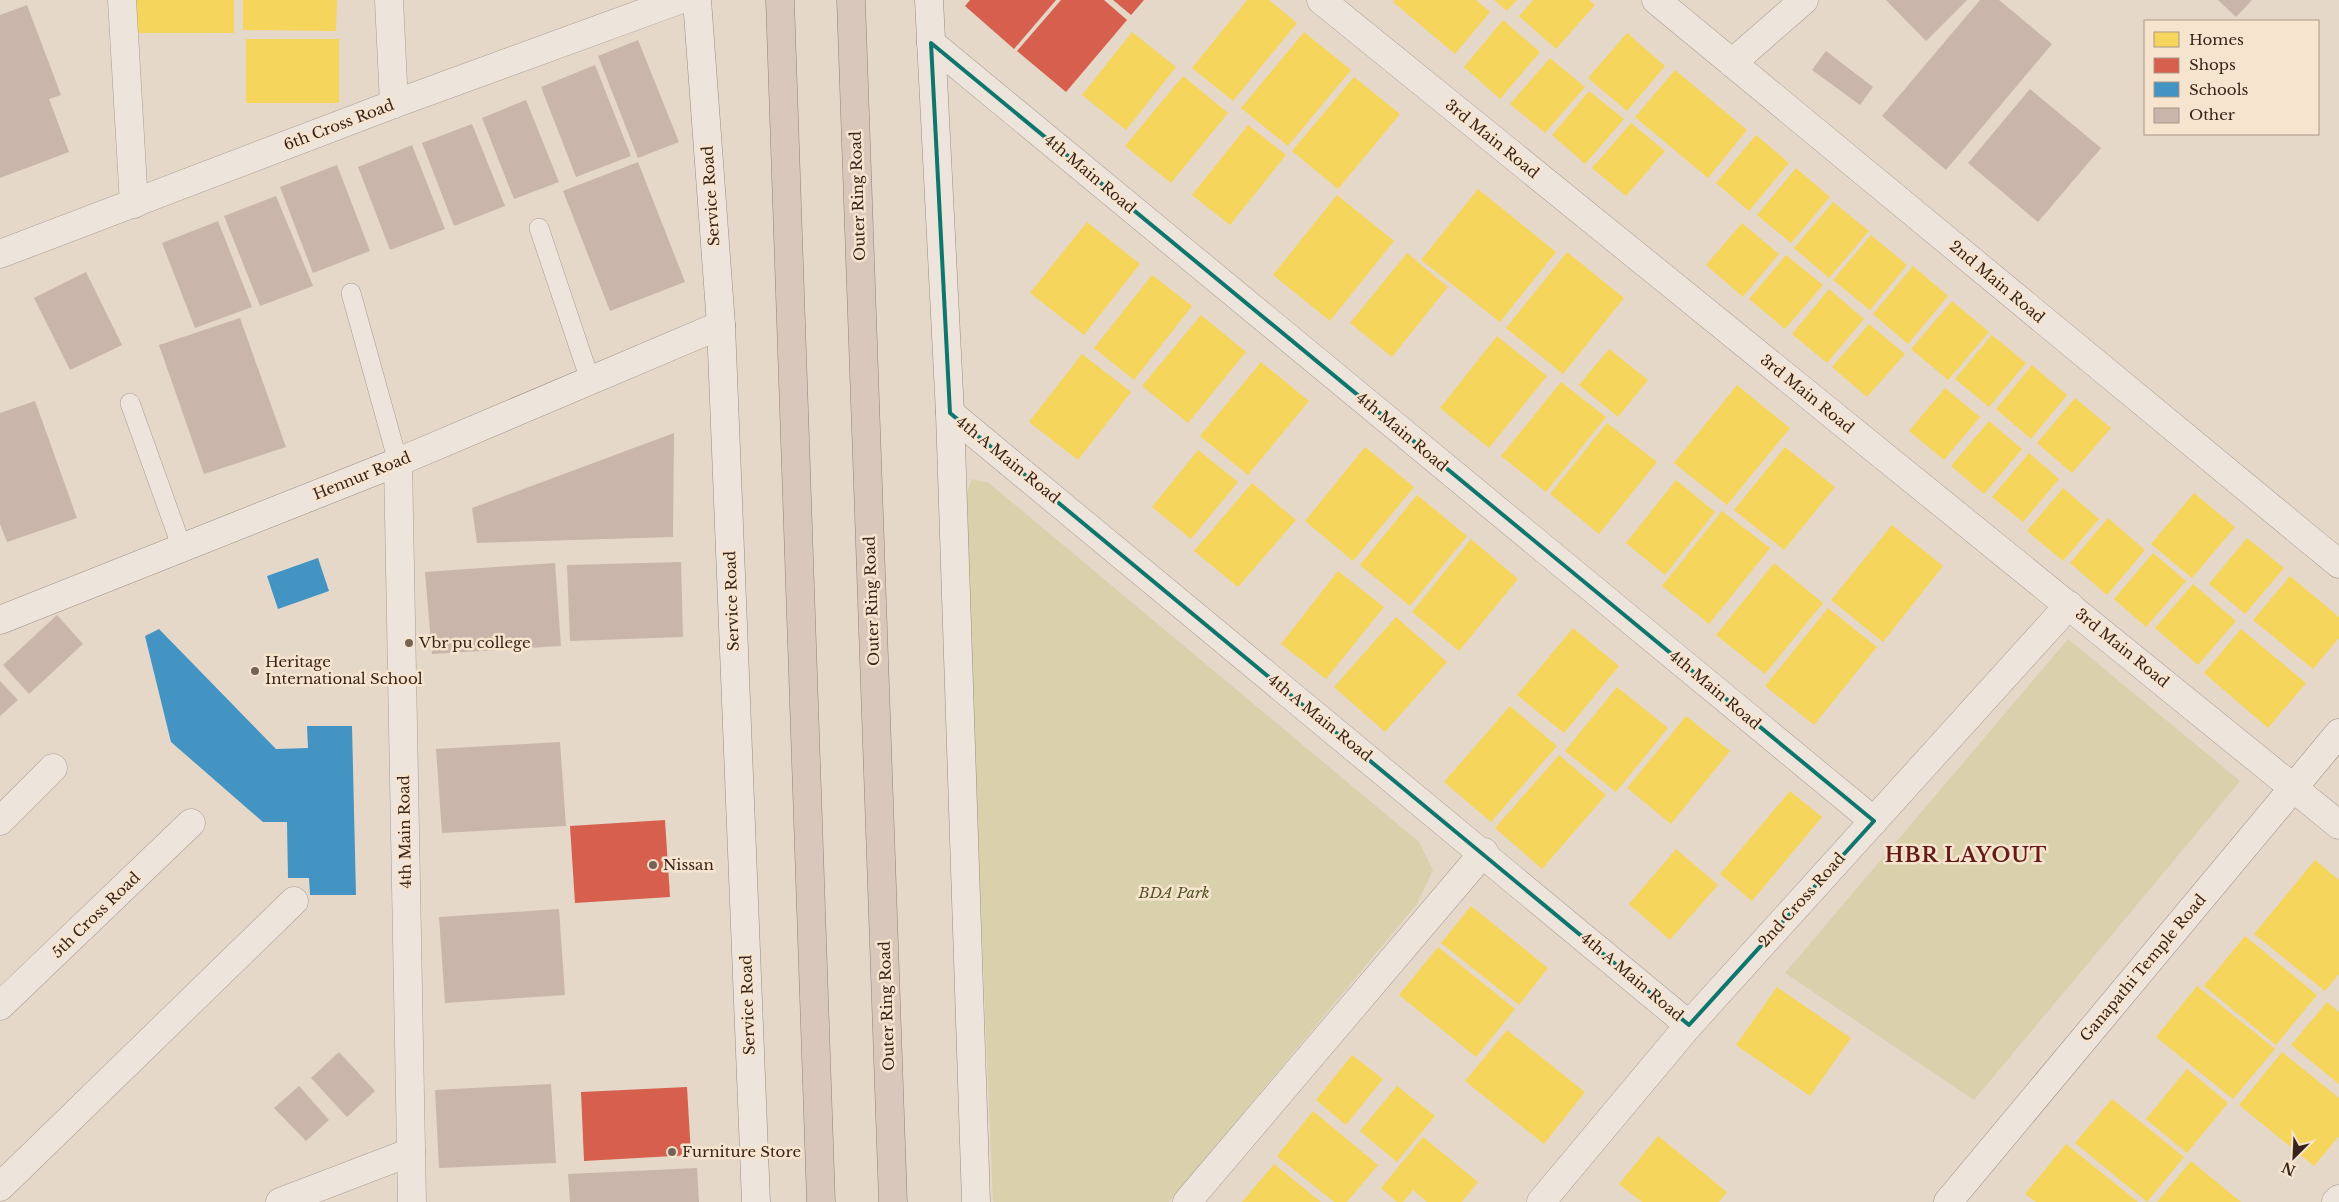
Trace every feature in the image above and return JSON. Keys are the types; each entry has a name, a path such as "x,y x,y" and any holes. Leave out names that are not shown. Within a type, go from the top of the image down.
{"highway":[{"path":"780,0 821,1202"},
{"name":"Outer Ring Road","path":"851,0 894,1202"}],"street":[{"path":"122,0 134,204"},
{"path":"389,0 394,104"},
{"name":"6th Cross Road","path":"0,254 394,104 679,0"},
{"name":"Service Road","path":"697,0 720,325 756,1202"},
{"path":"929,0 950,413 976,1202"},
{"name":"3rd Main Road","path":"1321,0 2339,825"},
{"name":"2nd Main Road","path":"1656,0 2339,564"},
{"path":"1732,63 1804,0"},
{"name":"4th Main Road","path":"931,43 1874,821"},
{"name":"Hennur Road","path":"0,620 398,462 720,325"},
{"name":"4th A Main Road","path":"950,413 1484,852 1689,1025"},
{"name":"4th Main Road","path":"398,462 412,1202"},
{"name":"2nd Cross Road","path":"1541,1202 1689,1025 2069,605"},
{"name":"Ganapathi Temple Road","path":"1948,1202 2339,733"},
{"path":"0,821 53,768"},
{"name":"5th Cross Road","path":"0,1006 191,823"},
{"path":"1187,1202 1484,852"},
{"path":"0,1187 294,901"},
{"path":"280,1202 411,1152"},
{"path":"2336,1202 2339,1199"}],"lane":[{"path":"539,228 590,380"},
{"path":"351,293 398,462"},
{"path":"130,404 182,548"}],"highlighted area":[{"path":"931,43 1874,821 1689,1025 950,413"}],"green space":[{"name":"BDA Park","path":"972,479 989,483 1419,842 1433,870 1417,904 1169,1202 993,1202 964,500"},
{"path":"2068,639 2240,781 1974,1100 1785,973"}],"building: Homes":[{"path":"135,0 234,0 234,33 135,33"},
{"path":"243,0 337,0 336,31 243,30"},
{"path":"1247,0 1269,0 1297,23 1233,101 1192,68"},
{"path":"1395,0 1476,0 1490,12 1455,54 1393,2"},
{"path":"1494,0 1517,0 1507,11"},
{"path":"1533,0 1589,0 1595,5 1556,49 1519,16"},
{"path":"1503,20 1540,52 1500,99 1464,67"},
{"path":"1132,32 1176,67 1126,130 1082,95"},
{"path":"1304,32 1351,70 1288,146 1241,108"},
{"path":"1627,33 1665,66 1627,111 1588,78"},
{"path":"246,39 339,39 339,103 246,103"},
{"path":"1550,58 1585,87 1545,133 1510,104"},
{"path":"1675,70 1747,130 1708,178 1635,117"},
{"path":"1183,76 1228,113 1171,183 1125,146"},
{"path":"1354,77 1400,114 1338,189 1292,151"},
{"path":"1589,91 1624,119 1585,164 1552,135"},
{"path":"1631,123 1665,151 1626,196 1592,168"},
{"path":"1248,125 1286,155 1230,225 1192,195"},
{"path":"1756,135 1789,163 1749,211 1716,183"},
{"path":"1796,168 1830,197 1791,243 1757,215"},
{"path":"1478,189 1556,252 1500,322 1421,260"},
{"path":"1337,195 1394,241 1330,321 1273,275"},
{"path":"1833,202 1869,231 1829,278 1794,248"},
{"path":"1087,222 1140,264 1084,335 1030,293"},
{"path":"1742,223 1779,254 1743,297 1706,265"},
{"path":"1871,235 1907,265 1870,310 1833,280"},
{"path":"1567,252 1624,298 1563,374 1506,328"},
{"path":"1407,253 1448,287 1392,357 1350,323"},
{"path":"1786,255 1823,285 1785,329 1749,299"},
{"path":"1913,266 1948,296 1908,344 1873,314"},
{"path":"1152,275 1192,306 1134,380 1094,348"},
{"path":"1829,289 1864,319 1827,363 1792,334"},
{"path":"1952,301 1989,332 1948,380 1911,349"},
{"path":"1201,315 1246,352 1188,423 1142,386"},
{"path":"1869,324 1905,354 1867,397 1832,367"},
{"path":"1992,335 2026,363 1989,407 1955,379"},
{"path":"1497,336 1547,376 1489,448 1440,408"},
{"path":"1609,349 1648,380 1618,417 1579,385"},
{"path":"1082,354 1131,392 1078,460 1029,422"},
{"path":"1261,362 1309,401 1248,475 1200,436"},
{"path":"2032,365 2067,395 2031,439 1996,409"},
{"path":"1561,382 1606,417 1546,492 1501,456"},
{"path":"1737,385 1790,428 1727,505 1674,463"},
{"path":"1945,388 1980,417 1944,460 1909,431"},
{"path":"2075,398 2111,428 2072,473 2037,443"},
{"path":"1989,421 2022,449 1984,494 1951,466"},
{"path":"1607,423 1657,462 1599,534 1550,494"},
{"path":"1365,447 1414,487 1353,561 1305,521"},
{"path":"1785,447 1835,487 1784,550 1734,510"},
{"path":"1198,450 1238,482 1191,539 1152,507"},
{"path":"2029,453 2059,479 2023,522 1992,497"},
{"path":"1676,480 1715,512 1665,575 1626,543"},
{"path":"1252,483 1296,520 1238,587 1194,551"},
{"path":"2063,488 2099,519 2063,561 2027,531"},
{"path":"2194,493 2235,527 2192,578 2151,544"},
{"path":"1417,495 1467,536 1410,606 1360,565"},
{"path":"1722,511 1770,548 1709,624 1662,586"},
{"path":"2108,518 2145,550 2107,595 2070,563"},
{"path":"1892,525 1943,566 1883,642 1831,600"},
{"path":"2247,538 2284,568 2245,614 2209,584"},
{"path":"1471,539 1518,579 1459,651 1412,612"},
{"path":"2153,553 2186,581 2146,627 2114,599"},
{"path":"1774,563 1823,603 1765,674 1716,635"},
{"path":"1338,571 1384,607 1326,679 1281,644"},
{"path":"2290,576 2339,617 2339,638 2313,669 2253,620"},
{"path":"2193,584 2236,621 2198,665 2155,628"},
{"path":"1828,608 1877,647 1814,725 1765,686"},
{"path":"1396,617 1447,662 1385,732 1334,687"},
{"path":"1573,628 1619,666 1564,733 1517,695"},
{"path":"2241,629 2306,683 2268,728 2204,673"},
{"path":"1617,687 1668,728 1616,792 1565,751"},
{"path":"1510,706 1557,746 1491,822 1444,782"},
{"path":"1686,716 1730,751 1671,824 1627,788"},
{"path":"1559,755 1606,795 1542,869 1495,828"},
{"path":"1790,791 1822,817 1752,901 1720,874"},
{"path":"1676,849 1718,885 1670,940 1629,904"},
{"path":"2315,860 2339,880 2339,974 2325,991 2254,934"},
{"path":"1471,906 1548,968 1519,1005 1441,943"},
{"path":"2245,936 2317,995 2276,1045 2204,986"},
{"path":"1438,947 1515,1009 1476,1057 1399,995"},
{"path":"2197,986 2275,1049 2233,1099 2156,1037"},
{"path":"1777,987 1851,1038 1810,1096 1736,1045"},
{"path":"2327,1002 2339,1012 2339,1084 2291,1045"},
{"path":"1507,1030 1585,1092 1544,1144 1465,1081"},
{"path":"2282,1052 2339,1098 2339,1136 2314,1166 2239,1105"},
{"path":"1352,1055 1383,1079 1346,1125 1316,1100"},
{"path":"2187,1069 2228,1103 2187,1153 2146,1119"},
{"path":"1397,1086 1435,1116 1397,1162 1360,1131"},
{"path":"2112,1099 2184,1157 2147,1202 2075,1143"},
{"path":"1313,1111 1378,1165 1347,1202 1334,1202 1277,1156"},
{"path":"1658,1136 1727,1192 1719,1202 1642,1202 1619,1184"},
{"path":"1423,1137 1478,1182 1462,1202 1427,1202 1413,1190 1403,1202 1397,1202 1381,1188"},
{"path":"2066,1144 2138,1202 2036,1202 2025,1194"},
{"path":"2191,1161 2241,1202 2157,1202"},
{"path":"1274,1164 1321,1202 1242,1202"}],"building: Shops":[{"path":"970,0 1056,0 1014,49 965,6"},
{"path":"1061,0 1104,0 1127,20 1066,92 1017,51"},
{"path":"1113,0 1144,0 1131,15"},
{"path":"665,820 670,897 575,903 570,826"},
{"path":"687,1087 691,1155 584,1161 581,1092"}],"building: Schools":[{"path":"318,558 329,591 278,609 267,576"},
{"path":"159,629 276,749 308,748 307,726 352,726 356,895 310,895 309,878 288,878 287,822 263,822 171,742 145,636"}],"building: Other":[{"path":"1886,0 1967,0 1926,41"},
{"path":"1980,0 1999,0 2052,44 1946,170 1882,116"},
{"path":"2218,0 2252,0 2236,17"},
{"path":"27,5 61,95 49,99 69,152 0,178 0,15"},
{"path":"638,40 679,142 638,158 598,56"},
{"path":"1826,51 1873,87 1860,105 1812,70"},
{"path":"595,65 631,156 576,177 541,87"},
{"path":"2030,89 2101,148 2038,222 1968,163"},
{"path":"526,100 559,182 514,199 482,118"},
{"path":"472,124 505,206 454,226 422,143"},
{"path":"412,145 445,229 390,250 358,167"},
{"path":"638,162 685,282 610,311 563,191"},
{"path":"337,165 370,251 313,273 280,187"},
{"path":"276,196 313,286 260,306 224,216"},
{"path":"218,221 252,307 195,328 162,243"},
{"path":"86,272 122,345 70,370 34,298"},
{"path":"240,318 286,447 204,474 159,345"},
{"path":"35,401 77,518 7,542 0,524 0,413"},
{"path":"674,433 673,537 477,543 472,508"},
{"path":"681,562 683,637 570,641 567,565"},
{"path":"555,563 561,646 432,654 425,572"},
{"path":"57,615 83,644 29,694 3,665"},
{"path":"0,681 18,700 0,716"},
{"path":"560,742 566,826 442,833 436,749"},
{"path":"559,909 565,995 445,1003 439,917"},
{"path":"339,1052 375,1091 347,1117 311,1078"},
{"path":"551,1084 556,1163 439,1168 435,1090"},
{"path":"299,1086 329,1120 306,1141 274,1108"},
{"path":"697,1168 699,1202 570,1202 568,1174"}],"place":[{"name":"Vbr pu college","path":"409,643"},
{"name":"Heritage International School","path":"255,671"},
{"name":"Nissan","path":"653,865"},
{"name":"Furniture Store","path":"672,1152"}],"district":[{"name":"HBR LAYOUT","path":"1966,855"}]}
